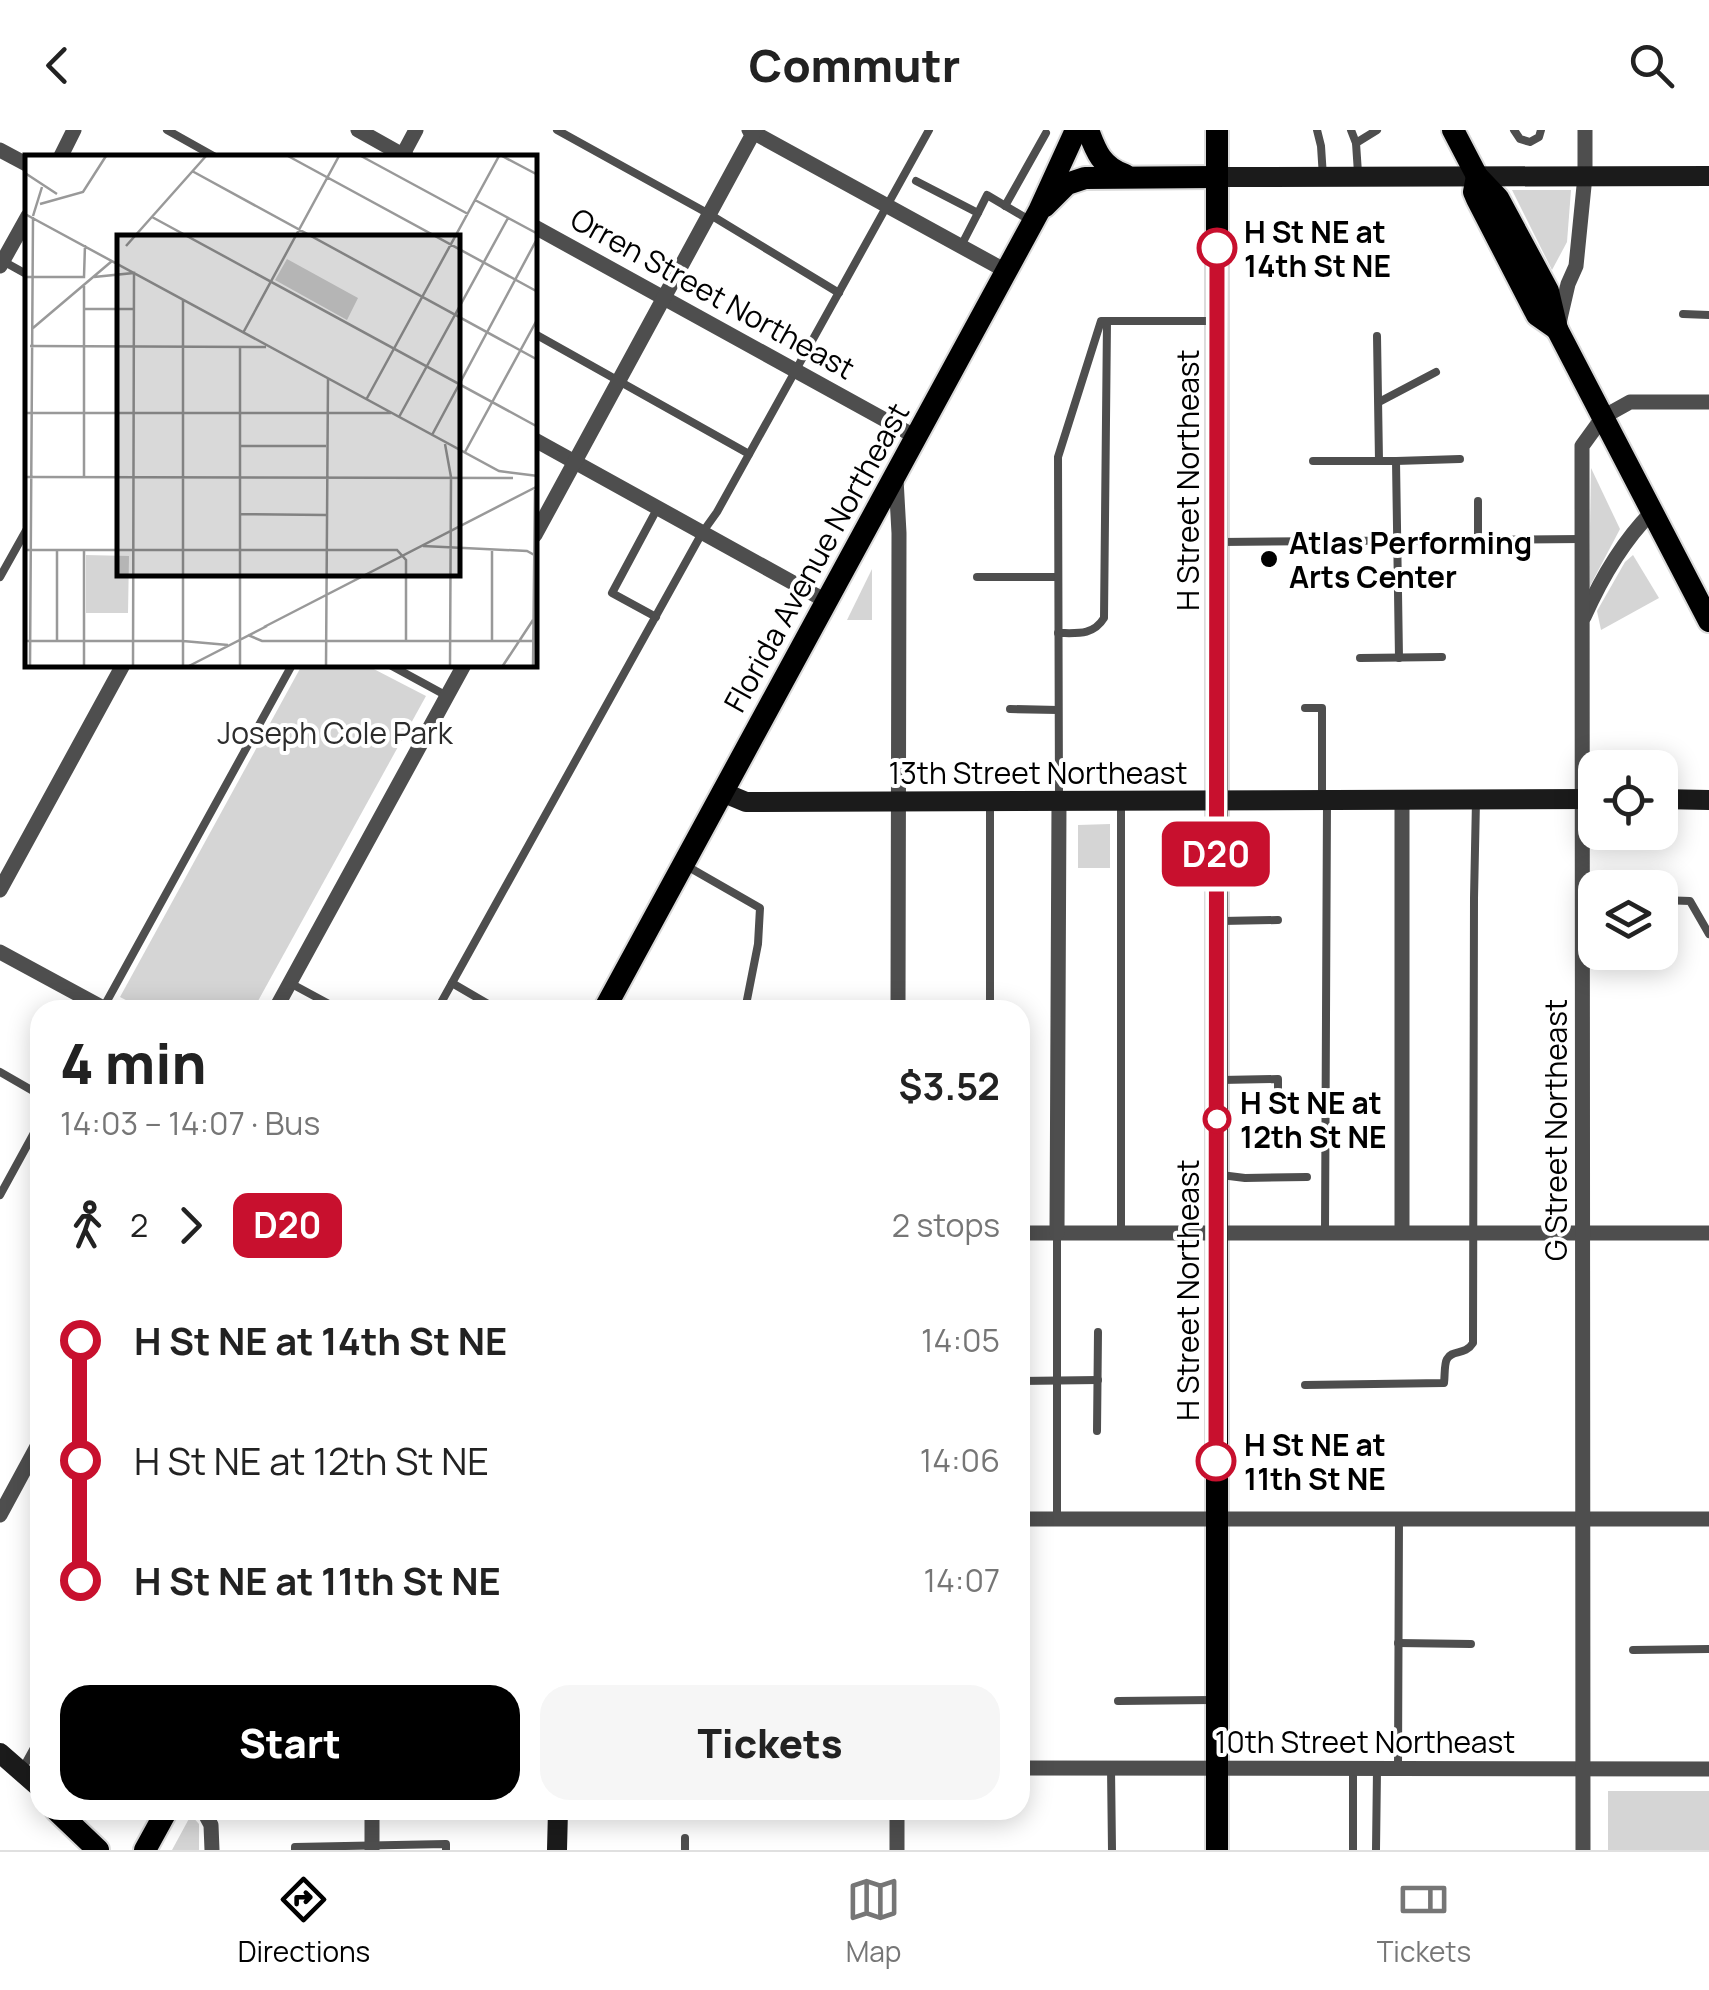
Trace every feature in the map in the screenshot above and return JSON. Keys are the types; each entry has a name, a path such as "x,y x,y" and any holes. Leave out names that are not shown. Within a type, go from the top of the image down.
{"main road":[{"name":"Florida Avenue Northeast","path":"609,1000 1036,217 1076,130"},
{"path":"1088,130 1102,162 1128,177"},
{"name":"H Street Northeast","path":"1217,130 1217,1850"},
{"path":"1453,130 1477,176 1498,198 1548,291 1557,329 1709,621"},
{"path":"1036,217 1074,180 1216,177"},
{"path":"66,1820 98,1850"},
{"path":"145,1850 161,1820"}],"street":[{"path":"62,155 74,130"},
{"path":"358,130 402,155"},
{"path":"404,155 416,130"},
{"path":"1557,329 1576,266 1585,176 1585,130"},
{"path":"538,530 753,131 1006,271"},
{"path":"0,150 25,163"},
{"path":"1216,177 1709,176"},
{"path":"1,262 25,221"},
{"name":"Orren Street Northeast","path":"538,229 916,436"},
{"path":"1603,417 1630,402 1709,402"},
{"name":"G Street Northeast","path":"1587,750 1582,446 1603,417"},
{"path":"538,442 826,601"},
{"path":"896,473 898,1000"},
{"path":"1582,622 1628,538 1652,512"},
{"path":"0,890 5,869 120,668"},
{"path":"281,1000 462,668"},
{"name":"13th Street Northeast","path":"722,792 746,802 1578,798"},
{"path":"1678,800 1709,800"},
{"path":"1402,801 1402,1232"},
{"path":"1056,1232 1058,802"},
{"path":"0,952 88,1000"},
{"name":"G Street Northeast","path":"1582,1850 1582,1233 1588,970"},
{"path":"1030,1233 1709,1234"},
{"path":"0,1514 30,1460"},
{"path":"1030,1519 1709,1519"},
{"path":"0,1753 30,1780"},
{"name":"10th Street Northeast","path":"1030,1768 1709,1769"},
{"path":"76,1820 110,1850"},
{"path":"208,1820 212,1850"},
{"path":"372,1820 372,1847"},
{"path":"557,1850 558,1820"},
{"path":"897,1820 897,1850"}],"lane":[{"path":"167,130 212,155"},
{"path":"558,130 710,214 839,293"},
{"path":"443,1000 929,130"},
{"path":"1317,130 1323,177"},
{"path":"1351,130 1356,142 1358,176"},
{"path":"1356,142 1377,130"},
{"path":"1514,130 1520,139 1530,142 1540,130"},
{"path":"1005,206 1046,133"},
{"path":"916,181 978,212"},
{"path":"961,246 987,196 1036,217"},
{"path":"1,262 25,274"},
{"path":"1683,314 1709,315"},
{"path":"1058,802 1058,456 1101,321 1216,321"},
{"path":"1058,633 1089,632 1104,618 1107,321"},
{"path":"538,336 749,454"},
{"path":"1377,336 1379,461"},
{"path":"1378,402 1436,372"},
{"path":"1313,462 1460,459"},
{"path":"1396,460 1399,658"},
{"path":"1478,501 1478,540"},
{"path":"656,616 612,592 658,508"},
{"path":"0,578 25,532"},
{"path":"1217,542 1582,539"},
{"path":"977,577 1058,577"},
{"path":"1360,658 1442,657"},
{"path":"109,1000 290,668"},
{"path":"396,668 447,696"},
{"path":"1305,708 1322,708 1325,1232"},
{"path":"1010,709 1058,710"},
{"path":"1305,1385 1444,1382 1450,1355 1468,1350 1474,1343 1476,800"},
{"path":"990,802 990,1000"},
{"path":"1121,802 1121,1232"},
{"path":"683,864 760,908 758,944 747,1000"},
{"path":"1678,901 1690,901 1709,934"},
{"path":"1217,921 1278,920"},
{"path":"290,983 321,1000"},
{"path":"452,983 481,1000"},
{"path":"0,1072 30,1089"},
{"path":"1217,1080 1278,1079 1278,1088"},
{"path":"0,1195 30,1140"},
{"path":"1216,1174 1245,1178 1307,1177"},
{"path":"1056,1232 1056,1519"},
{"path":"1097,1431 1098,1332"},
{"path":"1030,1380 1098,1380"},
{"path":"1398,1768 1399,1519"},
{"path":"1398,1643 1471,1644"},
{"path":"1633,1650 1709,1649"},
{"path":"1118,1701 1216,1700"},
{"path":"21,1772 30,1755"},
{"path":"1111,1768 1112,1850"},
{"path":"1353,1768 1353,1850"},
{"path":"1376,1850 1377,1768"},
{"path":"685,1838 685,1850"},
{"path":"295,1850 446,1844 446,1850"}],"green space":[{"path":"1512,190 1571,190 1567,242 1552,270"},
{"path":"1591,468 1620,529 1589,588"},
{"path":"1633,555 1659,598 1601,630 1597,611"},
{"path":"872,569 872,620 847,620"},
{"name":"Joseph Cole Park","path":"300,668 372,668 426,696 259,1000 120,997"},
{"path":"1110,824 1110,868 1078,868 1078,825"},
{"path":"1608,1791 1709,1791 1709,1850 1608,1850"},
{"path":"188,1820 195,1820 199,1824 199,1850 172,1850"}],"bus line":[{"name":"D20","path":"1216,1461 1217,248"}],"place":[{"name":"H St NE at 14th St NE","path":"1217,248"},
{"name":"Atlas Performing Arts Center","path":"1269,559"},
{"name":"H St NE at 12th St NE","path":"1217,1119"},
{"name":"H St NE at 11th St NE","path":"1216,1461"}]}
